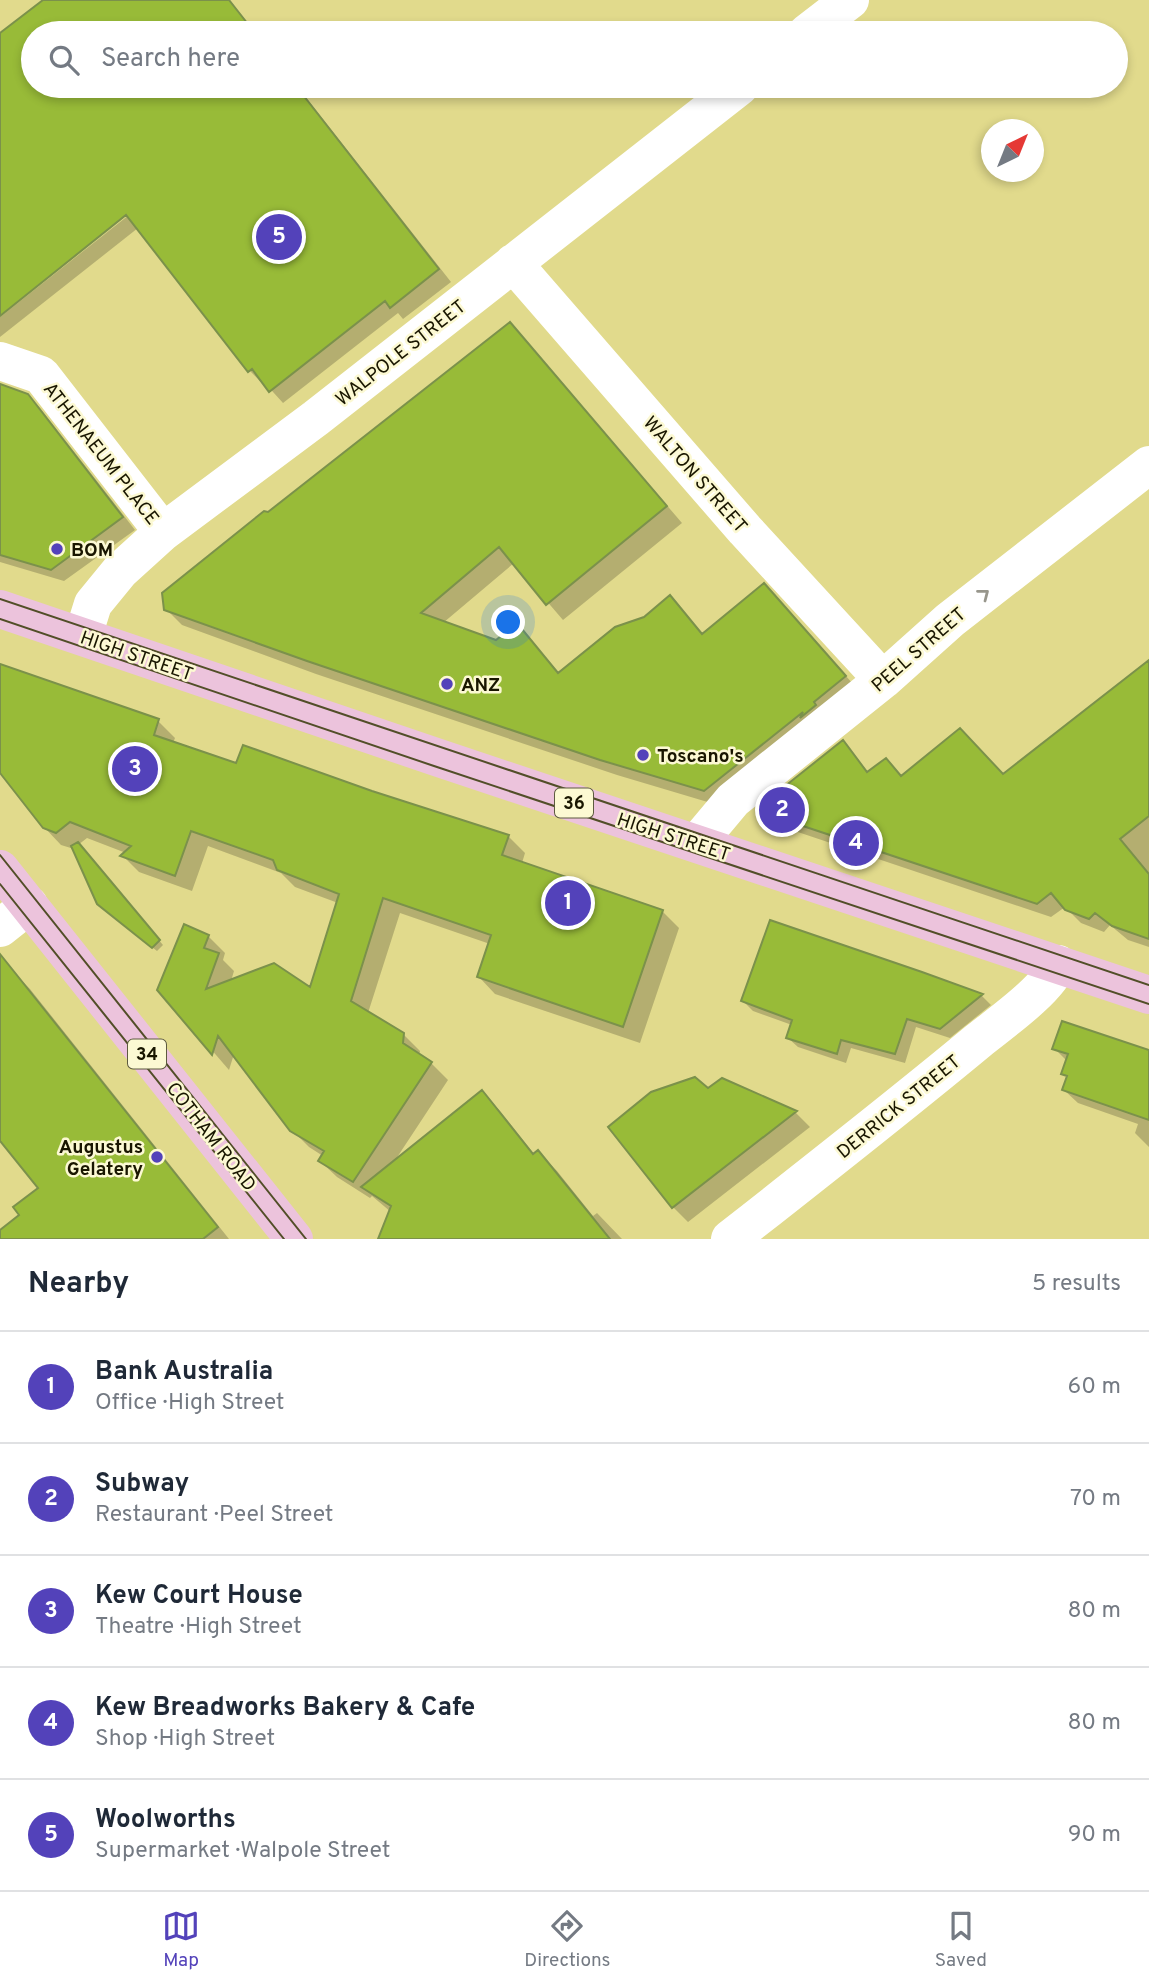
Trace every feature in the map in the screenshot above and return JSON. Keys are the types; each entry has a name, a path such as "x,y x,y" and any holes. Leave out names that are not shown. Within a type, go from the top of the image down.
{"main road":[{"name":"HIGH STREET","path":"0,609 1149,995"},
{"name":"COTHAM ROAD","path":"0,869 14,916 282,1235"}],"street":[{"path":"823,21 850,0"},
{"name":"WALPOLE STREET","path":"83,636 93,604 99,596 120,571 163,532 327,409 725,98"},
{"name":"WALTON STREET","path":"513,263 745,530 883,680"},
{"name":"ATHENAEUM PLACE","path":"0,361 41,375 163,532"},
{"name":"PEEL STREET","path":"697,843 733,800 883,680 950,620 1149,465"},
{"name":"DERRICK STREET","path":"730,1239 997,1026 1051,979 1058,964"}],"building":[{"path":"43,0 229,0 246,21 21,21 21,98 305,98 439,269 390,308 385,301 269,392 252,369 248,372 126,215 0,316 0,33"},
{"path":"510,322 667,506 546,605 499,547 421,613 496,640 517,623 558,673 615,627 644,617 670,595 702,634 764,583 846,676 814,702 816,705 800,718 803,712 704,791 600,760 164,610 162,593"},
{"path":"0,384 28,394 123,517 51,570 0,555"},
{"path":"1149,660 1149,816 1120,839 1149,874 1149,939 1112,926 1095,913 1089,919 1065,910 1051,893 1037,904 761,812 765,802 843,740 867,772 886,758 901,776 960,728 1003,774"},
{"path":"0,664 159,719 154,735 236,763 243,745 372,791 509,835 502,855 663,910 623,1027 477,977 491,935 383,898 351,1001 404,1033 403,1043 432,1062 353,1182 318,1161 324,1151 290,1131 218,1036 212,1055 157,990 184,924 209,935 204,948 219,953 206,989 274,963 310,987 339,894 277,870 273,860 191,831 175,876 120,856 131,846 70,822 56,833 43,828 0,773"},
{"path":"78,842 160,940 152,948 97,904 71,846"},
{"path":"770,920 983,994 940,1029 907,1019 895,1054 841,1040 837,1054 786,1038 792,1020 741,1001"},
{"path":"0,954 218,1227 203,1239 0,1239 0,1230 19,1215 13,1207 38,1188 0,1141"},
{"path":"1062,1021 1149,1050 1149,1120 1062,1090 1067,1076 1061,1074 1068,1054 1052,1049"},
{"path":"695,1077 708,1088 722,1078 797,1111 672,1208 608,1127 651,1092"},
{"path":"482,1090 533,1154 538,1150 610,1239 378,1239 391,1206 361,1187"}],"tram line":[{"path":"0,599 1149,985"},
{"path":"0,619 1149,1004"},
{"path":"0,855 306,1239"},
{"path":"0,884 284,1239"}],"place":[{"name":"Woolworths","path":"279,237"},
{"name":"BOM","path":"57,549"},
{"name":"ANZ","path":"447,684"},
{"name":"Toscano's","path":"643,755"},
{"name":"Kew Court House","path":"135,769"},
{"name":"Subway","path":"782,810"},
{"name":"Kew Breadworks Bakery & Cafe","path":"856,843"},
{"name":"Bank Australia","path":"568,903"},
{"name":"Augustus Gelatery","path":"157,1157"}]}
